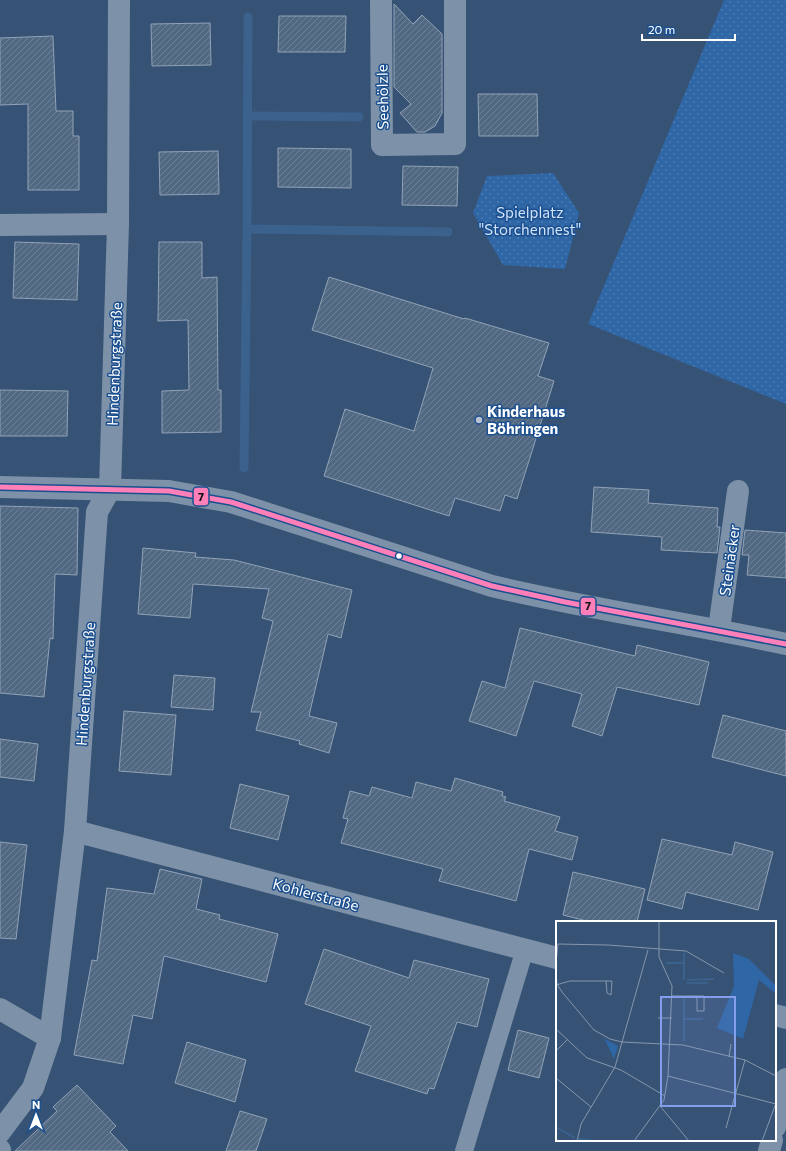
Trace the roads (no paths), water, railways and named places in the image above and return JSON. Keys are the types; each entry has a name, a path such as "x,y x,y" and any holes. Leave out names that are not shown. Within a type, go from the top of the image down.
{"street":[{"name":"Hindenburgstraße","path":"0,1132 33,1088 50,1038 75,831 97,512 110,489 118,224 119,0"},
{"name":"Seehölzle","path":"381,0 382,145 455,144 455,0"},
{"path":"0,225 118,224"},
{"path":"0,487 169,491 231,502 492,586 532,595 719,629 786,644"},
{"name":"Steinäcker","path":"719,629 738,491"},
{"name":"Kohlerstraße","path":"75,831 556,958"},
{"path":"0,1009 50,1038"},
{"path":"776,1015 786,1018"},
{"path":"776,1123 786,1079"},
{"path":"769,1151 772,1141"}],"lane":[{"path":"464,1151 525,949"}],"waterway":[{"path":"244,468 248,17"},
{"path":"248,116 359,117"},
{"path":"247,229 448,232"}],"place":[{"name":"Kinderhaus Böhringen","path":"479,420"}],"park label":[{"name":"Spielplatz \"Storchennest\"","path":"530,220"}]}
